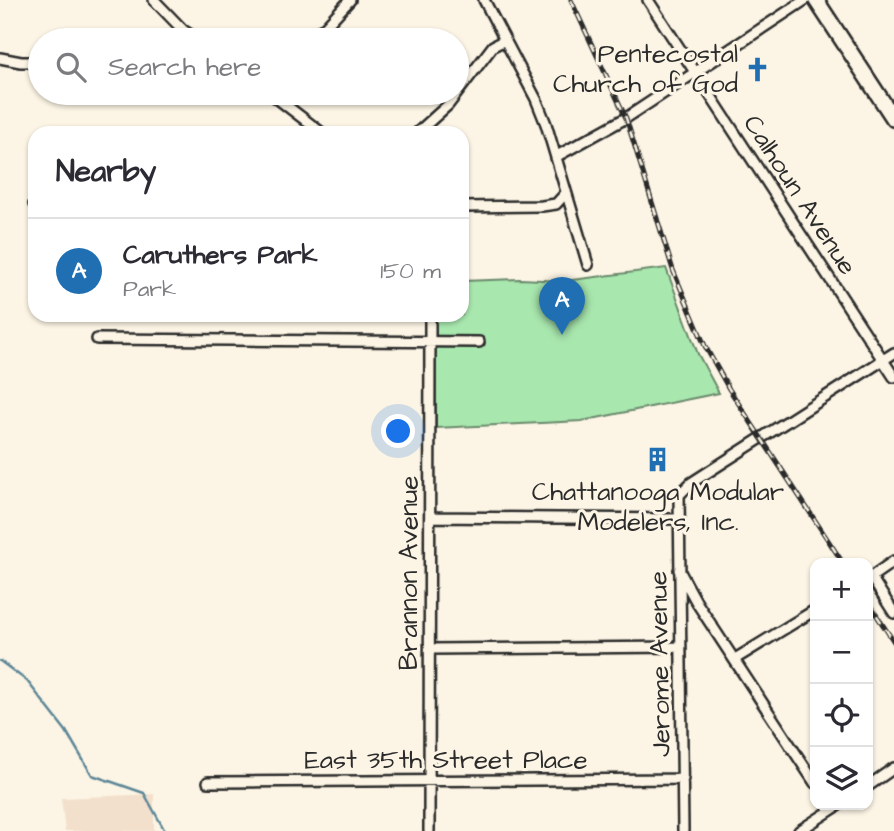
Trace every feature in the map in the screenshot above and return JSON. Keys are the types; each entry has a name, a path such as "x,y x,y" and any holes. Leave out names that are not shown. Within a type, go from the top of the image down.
{"highway":[{"path":"816,0 894,120"}],"street":[{"path":"155,0 183,28"},
{"path":"324,28 350,0"},
{"name":"Calhoun Avenue","path":"648,0 894,377"},
{"path":"557,156 626,118 805,0"},
{"path":"486,1 536,99 557,156 588,265"},
{"path":"469,77 493,46 505,40"},
{"path":"0,58 28,62"},
{"path":"286,105 313,126"},
{"path":"425,126 448,105"},
{"path":"469,207 556,204 566,193"},
{"name":"Brannon Avenue","path":"429,831 430,322"},
{"path":"97,339 479,342"},
{"path":"883,360 894,353"},
{"name":"Jerome Avenue","path":"683,831 679,495 691,484 883,360"},
{"path":"430,517 678,519"},
{"path":"894,561 871,576 894,613"},
{"path":"679,569 697,603 810,775"},
{"path":"735,659 810,613"},
{"path":"430,649 680,647"},
{"path":"873,783 894,768"},
{"name":"East 35th Street Place","path":"208,782 683,779"},
{"path":"799,831 828,810"}],"shaded area":[{"path":"154,794 154,831 65,831 61,798"}],"green space":[{"path":"666,268 698,354 719,393 582,421 436,428 435,322 469,322 469,281 564,281"}],"waterway":[{"path":"0,661 27,681 66,731 92,775 144,793 165,831"}],"railway":[{"path":"571,0 626,118 673,270 705,346 729,389 840,558"},
{"path":"873,610 894,642"}],"place":[{"name":"Pentecostal Church of God","path":"758,69"},
{"name":"Caruthers Park","path":"562,335"},
{"name":"Chattanooga Modular Modelers, Inc.","path":"658,460"}]}
